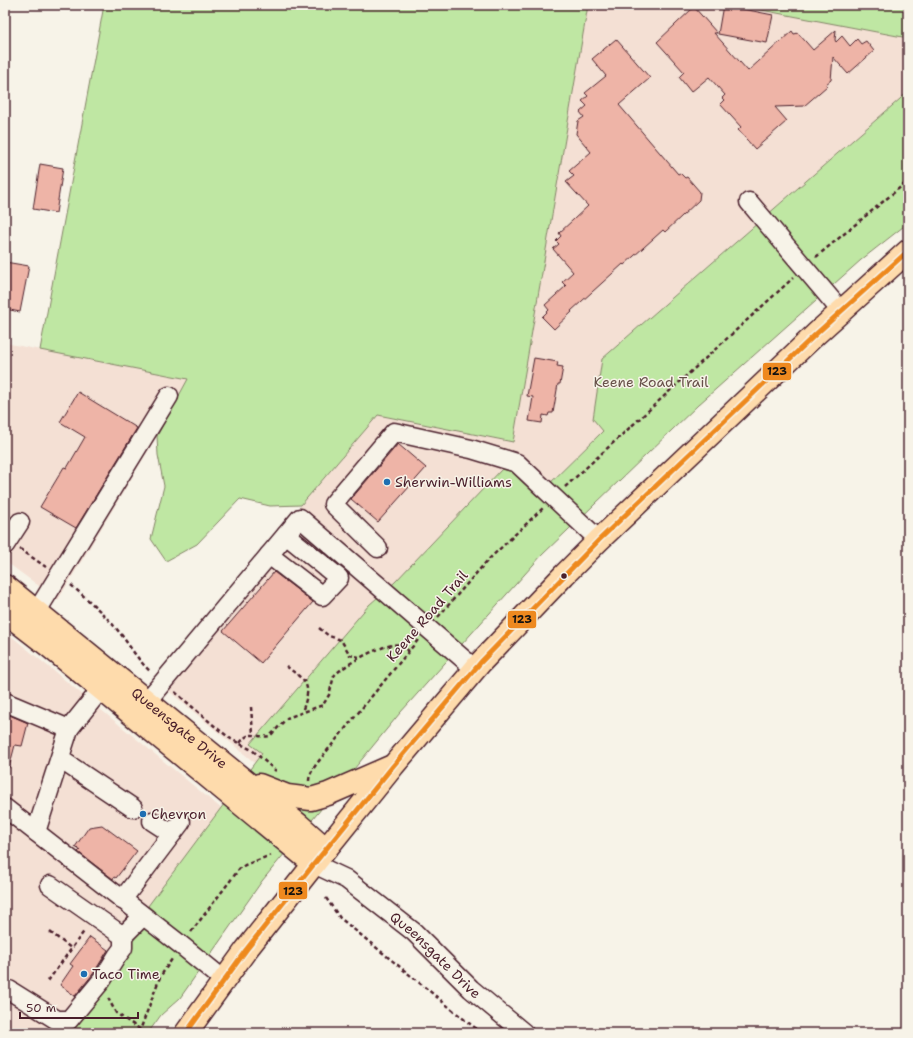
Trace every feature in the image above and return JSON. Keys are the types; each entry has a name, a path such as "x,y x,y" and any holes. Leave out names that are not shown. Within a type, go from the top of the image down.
{"main road":[{"path":"186,1033 246,950 320,856 393,766 475,670 564,574 599,540 841,311 908,251"},
{"name":"Queensgate Drive","path":"5,586 244,780 320,856"},
{"name":"Queensgate Drive","path":"5,612 101,689 320,856"},
{"path":"244,780 287,796 312,799 328,794 393,766"}],"street":[{"path":"749,202 841,311"},
{"path":"37,611 169,396"},
{"path":"378,548 333,504 394,432 471,449 517,463 599,540"},
{"path":"147,701 300,518 475,670"},
{"path":"13,547 20,522"},
{"path":"269,555 322,596 339,578 286,535"},
{"path":"36,832 69,729 101,689"},
{"path":"5,702 69,729"},
{"path":"60,758 133,808"},
{"path":"5,808 224,980"},
{"path":"122,900 177,828 152,821"},
{"name":"Queensgate Drive","path":"320,856 346,879 414,932 471,989 524,1033"},
{"path":"50,885 123,936"},
{"path":"9,990 57,1020 70,1020 102,980 118,956 123,948 123,936 143,916"}],"path":[{"name":"Keene Road Trail","path":"308,779 326,752 347,725 428,628 488,561 804,267 908,181"},
{"path":"13,547 50,570"},
{"path":"67,582 96,607 114,626 144,664 163,682 218,729 231,739 252,750 281,775"},
{"path":"319,628 329,636 341,640 350,655 359,658"},
{"path":"240,743 244,738 253,734 270,736 287,718 323,705 329,695 334,676 359,658 386,647 397,645 401,645 409,651"},
{"path":"286,666 304,679 307,686 302,713"},
{"path":"251,707 253,734"},
{"path":"302,779 308,779 309,786"},
{"path":"240,868 271,855"},
{"path":"326,898 340,918 482,1033"},
{"path":"50,932 71,948"}],"shaded area":[{"path":"588,5 735,5 908,38 908,92 602,359 603,431 537,496 511,471 395,582 376,598 250,744 262,753 255,763 153,678 378,415 513,442"},
{"path":"5,343 188,379 157,436 58,600 5,561"},
{"path":"5,631 256,837 114,1033 5,1033"}],"green space":[{"path":"104,5 588,5 513,442 378,415 301,505 270,506 240,499 197,544 166,561 151,539 164,486 158,455 157,436 188,379 40,350"},
{"path":"735,5 908,5 908,38"},
{"name":"Keene Road Trail","path":"908,92 908,223 861,260 698,405 542,555 400,713 262,881 180,998 161,1015 148,1033 68,1033 154,911 148,906 262,753 250,744 369,605 395,582 502,469 511,471 537,496 603,431 593,419 602,359"}],"building":[{"path":"723,5 773,15 767,43 718,34"},
{"path":"694,7 717,33 714,33 748,71 792,31 794,34 798,33 813,50 836,30 836,42 842,36 850,46 857,39 861,44 866,41 874,51 848,74 833,57 831,80 826,84 827,86 804,106 775,107 787,121 755,149 738,130 741,127 720,104 724,100 722,98 725,95 709,77 691,92 679,77 684,72 657,42"},
{"path":"616,39 650,78 619,105 678,174 680,173 685,178 687,177 700,192 699,200 665,232 663,230 624,265 623,264 571,311 572,312 554,329 542,317 549,310 545,305 566,286 562,282 573,272 553,249 559,244 556,241 561,236 559,233 588,206 566,182 574,176 569,171 591,152 576,134 578,121 584,117 580,112 587,106 582,101 588,96 585,93 606,76 592,59"},
{"path":"40,164 63,168 56,213 33,209"},
{"path":"5,262 29,266 20,312 5,309"},
{"path":"534,358 558,362 557,366 563,367 560,384 558,384 553,413 549,413 548,416 543,415 542,423 529,421 533,397 527,396"},
{"path":"78,392 137,428 76,528 40,507 64,467 67,468 85,437 60,422"},
{"name":"Sherwin-Williams","path":"398,444 426,468 378,522 351,499"},
{"path":"274,572 313,602 261,663 223,631"},
{"path":"5,713 28,723 22,746 15,745 9,768 5,768"},
{"path":"102,825 137,851 116,878 114,877 113,879 78,852 80,850 75,847 89,827"},
{"name":"Taco Time","path":"90,937 108,950 93,974 75,996 60,985 73,966 70,964"}],"transit line":[{"name":"123","path":"186,1033 246,950 314,864 393,766 481,662 599,540 816,334 908,251"}],"place":[{"name":"Sherwin-Williams","path":"387,482"},
{"name":"Chevron","path":"143,814"},
{"name":"Taco Time","path":"84,974"}]}
